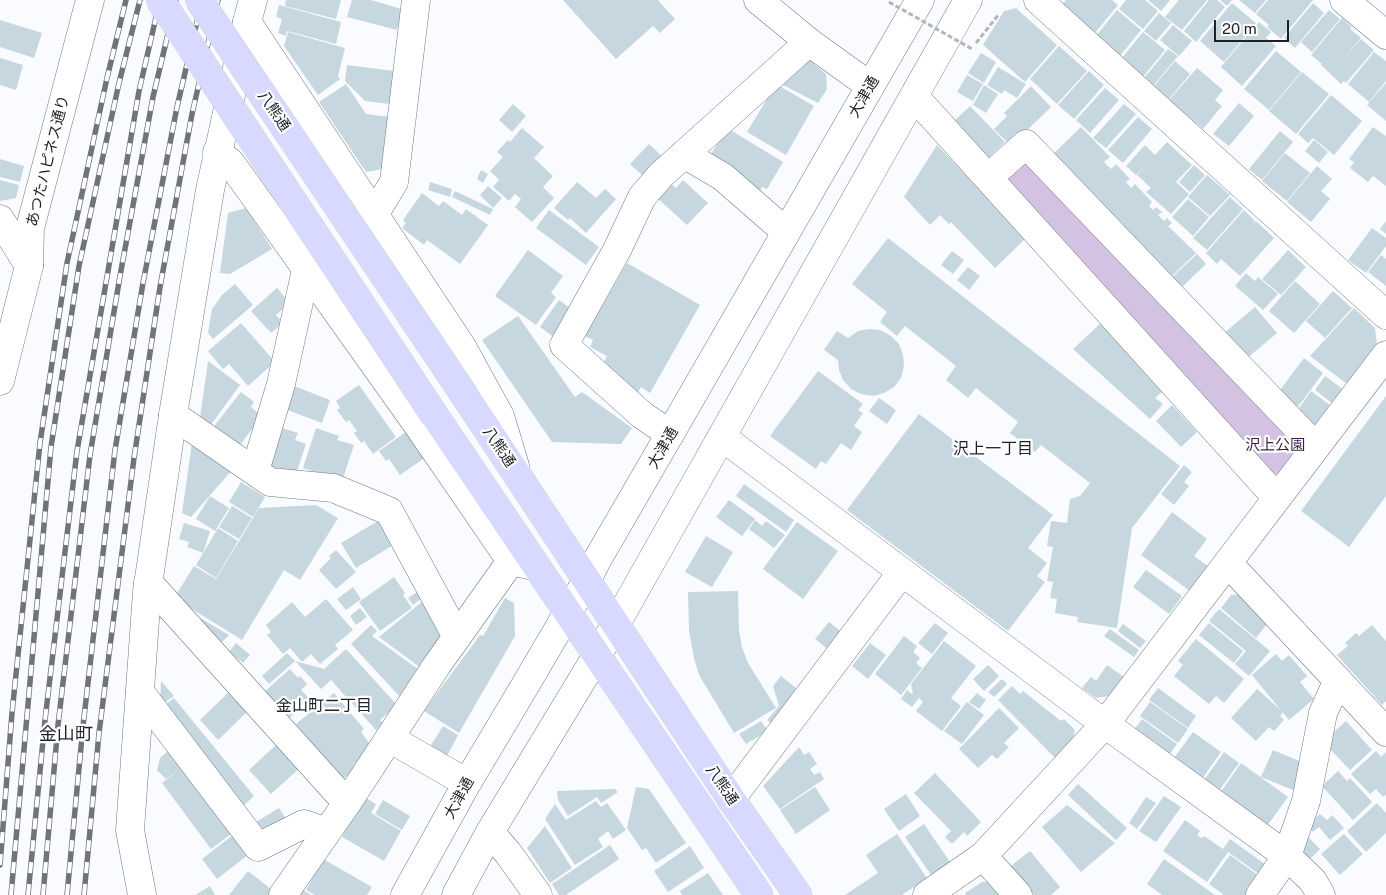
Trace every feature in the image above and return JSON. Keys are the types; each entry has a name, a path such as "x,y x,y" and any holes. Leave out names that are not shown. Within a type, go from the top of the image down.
{"main road":[{"name":"八熊通","path":"160,0 435,416 759,895"},
{"name":"八熊通","path":"199,0 517,474 731,799 798,895"}],"street":[{"name":"あつたハピネス通り","path":"0,380 29,266 30,228 90,0"},
{"path":"374,215 394,182 416,0"},
{"path":"758,0 809,42 870,86"},
{"name":"大津通","path":"405,895 467,782 587,580 920,0"},
{"path":"456,895 490,832 616,624 968,0"},
{"path":"1038,0 1386,315"},
{"path":"1344,0 1386,35"},
{"path":"250,11 374,215 462,348 500,416 517,474"},
{"path":"142,895 130,830 148,582 210,190 250,11"},
{"path":"670,434 642,415 564,345 617,250 642,197 661,175 809,42"},
{"path":"914,96 1277,498"},
{"path":"988,178 1026,144 1316,447"},
{"path":"217,152 230,162 419,427 511,561 538,567"},
{"path":"684,154 723,177 786,232"},
{"path":"0,219 29,266"},
{"path":"254,471 281,384 306,270"},
{"path":"927,895 983,856 1105,724 1386,355"},
{"path":"173,415 270,482 334,488 389,512 458,637"},
{"path":"722,437 1105,724 1287,856 1313,881 1321,895"},
{"path":"283,895 511,561"},
{"path":"1228,563 1386,732"},
{"path":"731,799 902,572"},
{"path":"148,582 347,803"},
{"path":"1260,895 1287,856 1306,801 1323,713 1338,680"},
{"path":"140,692 258,847 304,824 326,832"},
{"path":"389,738 467,782"},
{"path":"490,832 508,852 538,895"},
{"path":"983,856 1018,895"}],"path":[{"path":"889,2 972,48 999,14"}],"green space":[{"name":"沢上公園","path":"1031,160 1299,441 1300,451 1282,474 1272,474 1007,181 1008,171"}],"building":[{"path":"286,0 341,0 336,19 285,6"},
{"path":"352,0 371,0 402,9 397,30 347,17"},
{"path":"563,0 658,0 675,19 660,33 653,26 616,59"},
{"path":"1066,0 1112,0 1118,5 1094,34 1061,6"},
{"path":"1126,0 1145,0 1158,11 1143,29 1119,9"},
{"path":"1148,0 1170,0 1161,11"},
{"path":"1179,0 1207,0 1182,30 1165,17"},
{"path":"1209,0 1217,0 1225,7 1196,42 1184,31"},
{"path":"1220,0 1232,0 1227,6"},
{"path":"1239,0 1266,0 1255,13"},
{"path":"1268,0 1313,0 1281,39 1256,14"},
{"path":"1232,3 1256,23 1224,62 1200,41"},
{"path":"1313,3 1324,13 1295,48 1284,38"},
{"path":"279,5 341,22 336,44 287,31 286,36 278,33 282,19 276,17"},
{"path":"1016,8 1057,45 1025,82 983,45 1004,11"},
{"path":"1117,10 1141,30 1120,56 1096,36"},
{"path":"1329,10 1340,19 1312,52 1301,42"},
{"path":"1159,13 1171,23 1156,41 1144,31"},
{"path":"1342,18 1352,27 1350,29 1361,38 1336,68 1361,39 1374,50 1346,83 1344,81 1341,84 1311,55"},
{"path":"0,20 42,33 34,58 0,47"},
{"path":"1259,22 1271,32 1266,38 1276,46 1242,86 1221,67 1254,27 1264,35 1255,27"},
{"path":"1173,25 1192,41 1179,56 1160,40"},
{"path":"288,32 345,48 338,76 340,79 318,95 284,46"},
{"path":"1143,32 1165,50 1143,77 1121,59"},
{"path":"1059,46 1087,71 1057,104 1030,79"},
{"path":"1168,49 1178,56 1153,86 1144,78"},
{"path":"1276,51 1301,72 1269,110 1244,89"},
{"path":"1374,52 1386,61 1386,81 1369,102 1348,84"},
{"path":"981,53 996,62 984,83 968,73"},
{"path":"0,58 23,65 16,90 0,85"},
{"path":"802,61 811,61 826,74 827,89 818,103 779,83"},
{"path":"1175,61 1190,74 1169,99 1154,86"},
{"path":"347,65 394,71 390,104 365,101 345,81"},
{"path":"998,67 1026,84 1017,98 1004,90 1002,94 987,85"},
{"path":"1197,68 1223,90 1215,100 1222,106 1203,129 1169,100"},
{"path":"1089,71 1104,85 1074,119 1058,105"},
{"path":"1302,72 1329,94 1296,134 1269,111"},
{"path":"967,75 983,84 973,101 957,92"},
{"path":"1386,83 1386,121 1367,105"},
{"path":"346,84 366,114 390,117 383,169 366,172 319,102"},
{"path":"776,84 814,106 786,155 747,132"},
{"path":"984,85 998,94 986,113 973,105"},
{"path":"1031,86 1051,107 1011,146 994,129 1007,116 1004,113"},
{"path":"1105,88 1119,100 1090,133 1076,120"},
{"path":"1331,95 1362,121 1334,155 1313,138 1308,143 1298,134"},
{"path":"1239,103 1254,116 1229,146 1213,134"},
{"path":"513,104 526,116 512,132 499,120"},
{"path":"1124,104 1136,114 1106,148 1093,138"},
{"path":"970,106 1005,142 988,158 953,122"},
{"path":"1138,117 1152,129 1123,163 1108,150"},
{"path":"1081,127 1110,157 1104,162 1111,169 1116,164 1130,179 1126,182 1131,188 1135,184 1152,202 1149,206 1153,210 1156,207 1162,212 1158,215 1164,221 1167,218 1172,223 1168,226 1196,253 1170,278 1051,156"},
{"path":"1373,127 1386,136 1386,186 1373,176 1368,182 1350,168 1354,162 1349,159"},
{"path":"522,128 544,147 534,158 553,176 543,187 554,198 532,222 515,207 521,199 515,194 509,201 493,187 499,180 490,171 503,157 497,152 508,140 510,142"},
{"path":"727,128 783,162 767,189 762,187 759,192 710,156"},
{"path":"1280,131 1293,142 1262,180 1249,169"},
{"path":"1314,140 1328,152 1319,163 1305,151"},
{"path":"1167,142 1192,165 1176,182 1189,194 1171,214 1146,192 1151,188 1137,175 1146,165 1136,175 1126,166 1145,145 1155,155"},
{"path":"649,144 664,158 645,178 630,164"},
{"path":"937,145 1026,238 995,268 951,222 949,224 940,215 930,225 904,197"},
{"path":"1285,153 1310,173 1287,201 1262,181"},
{"path":"0,159 24,166 20,182 0,177"},
{"path":"1194,165 1205,175 1190,192 1179,182"},
{"path":"1317,166 1332,179 1321,191 1330,199 1311,222 1287,202"},
{"path":"481,170 488,174 483,183 477,179"},
{"path":"1207,175 1230,195 1210,216 1188,197"},
{"path":"0,180 19,185 16,198 0,201"},
{"path":"683,180 708,203 687,225 655,196 669,182 676,188"},
{"path":"430,182 452,189 450,197 428,190"},
{"path":"577,182 596,198 605,189 616,199 586,233 570,218 568,220 554,208"},
{"path":"488,186 502,198 493,208 480,195"},
{"path":"455,191 493,209 490,215 452,197"},
{"path":"422,193 439,206 443,201 462,215 466,209 488,225 460,264 427,240 424,245 402,228 406,223 403,220"},
{"path":"1230,197 1243,209 1207,250 1193,238"},
{"path":"1188,199 1209,217 1193,236 1172,217"},
{"path":"246,208 272,249 230,274 220,273 228,213"},
{"path":"549,210 599,247 586,265 536,228"},
{"path":"1244,210 1255,221 1251,226 1256,221 1274,238 1240,276 1221,259 1217,264 1206,253"},
{"path":"1386,221 1386,234 1380,229"},
{"path":"1372,228 1386,238 1386,246 1366,273 1348,260"},
{"path":"888,238 1180,466 1132,528 1117,628 1077,622 1078,617 1055,613 1057,599 1050,598 1053,582 1047,581 1053,547 1047,546 1051,521 1067,523 1070,499 1080,496 1090,483 1041,445 1035,452 1010,433 1018,422 976,388 968,398 946,380 956,366 905,326 897,336 880,322 887,312 852,284"},
{"path":"528,250 563,276 551,293 556,297 536,325 495,296"},
{"path":"1288,250 1306,267 1281,295 1262,279"},
{"path":"952,251 964,260 953,274 941,265"},
{"path":"1197,254 1206,264 1179,290 1169,280"},
{"path":"1381,255 1386,259 1386,286 1368,272"},
{"path":"627,263 700,305 650,393 641,387 634,399 615,382 619,375 602,365 607,356 590,347 593,340 585,336"},
{"path":"968,267 980,276 969,290 957,280"},
{"path":"1246,273 1255,281 1258,277 1278,294 1263,310 1235,286"},
{"path":"1295,281 1320,304 1294,333 1269,311"},
{"path":"235,284 253,305 213,339 208,333 212,309 222,295"},
{"path":"277,288 288,301 283,305 285,307 276,315 283,323 271,333 251,311"},
{"path":"1333,291 1352,308 1325,338 1306,321"},
{"path":"559,300 574,311 555,338 540,327"},
{"path":"1255,307 1277,333 1245,360 1223,334"},
{"path":"1354,308 1375,328 1377,344 1347,384 1310,356"},
{"path":"518,316 575,397 582,392 632,428 621,444 552,442 482,340"},
{"path":"241,323 275,362 248,386 229,364 223,369 208,351"},
{"path":"1101,323 1163,391 1155,398 1163,404 1150,419 1073,349"},
{"path":"880,330 891,336 899,344 904,366 901,378 894,387 884,393 873,396 861,394 851,389 843,380 838,360 824,350 837,331 848,338 858,331"},
{"path":"1304,358 1323,373 1297,408 1277,394"},
{"path":"208,361 240,385 210,426 200,418"},
{"path":"818,371 863,404 858,410 863,413 854,426 862,432 851,450 841,443 826,464 821,461 816,469 770,436"},
{"path":"1325,376 1344,390 1333,404 1315,390"},
{"path":"359,385 396,437 373,454 364,441 361,443 354,433 357,431 349,420 346,422 337,410 340,408 336,401"},
{"path":"294,386 330,400 322,423 285,409"},
{"path":"1311,391 1330,405 1316,424 1307,426 1295,414"},
{"path":"241,392 254,402 251,407 262,416 237,449 211,430"},
{"path":"1386,396 1386,496 1349,547 1301,511"},
{"path":"879,398 896,410 887,424 869,411"},
{"path":"1172,405 1197,432 1181,447 1156,421"},
{"path":"919,414 1053,515 1028,548 1047,563 1037,576 1045,582 1008,631 847,510"},
{"path":"279,427 298,433 295,440 306,444 296,474 266,468"},
{"path":"316,428 339,436 337,440 354,445 342,481 303,468"},
{"path":"407,431 426,457 400,475 389,459 386,461 379,451"},
{"path":"192,443 233,469 191,517 182,513"},
{"path":"1184,465 1192,472 1184,482 1189,486 1174,505 1161,494"},
{"path":"241,482 265,497 253,517 229,502"},
{"path":"744,484 794,520 786,532 736,496"},
{"path":"210,496 229,508 215,531 196,519"},
{"path":"729,500 755,519 742,536 716,517"},
{"path":"316,505 338,518 300,580 284,570 242,640 174,598 194,566 216,579 259,508"},
{"path":"232,506 252,518 239,539 219,527"},
{"path":"1172,512 1207,539 1194,556 1208,566 1190,591 1141,555"},
{"path":"755,520 762,526 766,521 785,535 774,548 749,529"},
{"path":"378,521 393,545 356,568 341,543"},
{"path":"797,522 838,551 803,599 763,569"},
{"path":"184,523 210,531 203,553 187,547 189,542 179,539"},
{"path":"218,528 238,541 216,578 196,565"},
{"path":"706,536 733,552 712,587 685,572"},
{"path":"336,550 356,572 336,589 319,570"},
{"path":"1146,570 1182,596 1169,614 1133,587"},
{"path":"394,577 412,608 380,631 359,602"},
{"path":"353,587 361,599 346,610 337,599"},
{"path":"738,591 739,630 742,647 748,663 776,708 734,733 699,675 689,631 688,592"},
{"path":"417,592 422,598 413,605 408,598"},
{"path":"1239,594 1267,624 1256,638 1221,608 1231,595"},
{"path":"505,598 514,603 515,636 459,733 424,711 480,635 483,636"},
{"path":"326,599 353,630 335,645 338,649 320,664 311,654 302,662 290,648 283,654 267,635 271,632 266,625 292,602 305,617"},
{"path":"424,600 445,639 425,671 379,637"},
{"path":"360,608 367,617 356,625 350,616"},
{"path":"1219,609 1270,651 1249,676 1235,664 1246,651 1209,621"},
{"path":"200,618 229,635 221,643 197,620"},
{"path":"829,622 843,633 829,650 815,639"},
{"path":"935,623 948,633 932,654 918,643"},
{"path":"1209,623 1243,651 1234,663 1199,635"},
{"path":"1123,624 1146,641 1140,648 1118,631"},
{"path":"371,625 377,631 372,636 422,672 402,699 351,644"},
{"path":"1372,625 1386,641 1386,701 1382,705 1337,655 1348,646 1345,643 1356,633 1359,636"},
{"path":"1110,629 1139,650 1134,657 1104,636"},
{"path":"904,636 917,646 913,652 920,658 916,663 922,668 901,695 875,674"},
{"path":"1196,639 1244,679 1224,703 1216,696 1209,704 1174,676 1183,665 1178,661"},
{"path":"944,641 976,666 951,698 961,706 942,731 916,711 923,702 919,698 912,707 901,699 907,690 913,695 911,684"},
{"path":"236,643 250,655 243,663 229,652"},
{"path":"870,643 886,655 868,679 852,666"},
{"path":"346,649 397,705 380,720 383,723 376,730 331,680 321,689 295,661 324,669"},
{"path":"287,653 295,661 269,684 262,676"},
{"path":"1276,654 1282,661 1289,655 1307,676 1300,682 1314,699 1289,720 1252,675"},
{"path":"988,665 999,676 984,691 973,679"},
{"path":"1107,665 1124,677 1110,696 1096,698 1082,688 1091,677 1096,681"},
{"path":"290,669 307,684 301,690 310,699 287,720 263,693"},
{"path":"781,676 800,691 773,725 767,720 779,706 773,686"},
{"path":"1002,679 1007,684 994,697 988,692"},
{"path":"161,681 174,696 160,706"},
{"path":"1012,686 1020,694 1023,691 1061,721 1064,719 1074,729 1075,739 1056,759 998,700"},
{"path":"1158,688 1196,716 1188,728 1149,700"},
{"path":"1257,689 1283,712 1280,716 1284,720 1274,731 1269,727 1256,741 1231,718"},
{"path":"230,691 249,710 218,740 200,720"},
{"path":"334,693 364,729 361,732 373,748 353,765 356,768 342,780 296,724"},
{"path":"977,693 986,700 979,709 969,702"},
{"path":"174,698 254,796 242,807 161,708"},
{"path":"967,702 984,715 962,744 944,731"},
{"path":"1150,702 1188,729 1178,743 1140,716"},
{"path":"999,708 1019,728 1004,743 1009,747 997,759 992,755 978,768 959,749"},
{"path":"1142,719 1177,744 1169,755 1134,730"},
{"path":"761,721 768,731 746,744 739,734"},
{"path":"1346,721 1372,750 1350,770 1327,746 1328,737"},
{"path":"443,726 458,735 445,760 428,750"},
{"path":"1193,732 1221,752 1202,779 1174,758"},
{"path":"279,742 302,766 271,794 249,770"},
{"path":"799,747 804,755 809,752 817,764 810,769 814,775 820,772 824,779 780,809 763,786"},
{"path":"1273,750 1304,763 1293,790 1261,777"},
{"path":"168,751 181,768 166,779 157,770 160,758"},
{"path":"1376,751 1381,757 1386,752 1386,795 1383,797 1376,789 1370,794 1351,774"},
{"path":"1224,752 1239,763 1219,791 1204,780"},
{"path":"1241,763 1288,797 1267,826 1220,793"},
{"path":"181,768 231,834 211,849 162,783"},
{"path":"1338,771 1347,781 1350,778 1372,802 1353,820 1322,786"},
{"path":"935,773 981,822 967,836 964,832 952,844 945,837 951,831 914,793"},
{"path":"1078,784 1127,828 1116,840 1068,795"},
{"path":"636,787 649,789 686,843 656,863 646,848 642,850 627,828"},
{"path":"815,787 830,810 796,834 780,810"},
{"path":"615,789 618,792 601,803 597,797 568,816 558,800 557,791"},
{"path":"906,794 920,816 899,831 884,809"},
{"path":"1164,796 1181,807 1156,842 1139,831"},
{"path":"364,797 376,804 371,813 401,831 384,861 342,837"},
{"path":"1146,797 1156,803 1137,829 1129,823"},
{"path":"383,800 410,816 402,830 375,814"},
{"path":"596,801 601,807 607,803 626,830 613,839 608,831 598,839 603,847 575,865 545,819 555,804 566,820"},
{"path":"1377,803 1386,813 1386,833 1366,852 1347,831"},
{"path":"1067,805 1115,843 1081,872 1042,827"},
{"path":"279,808 288,822 268,834 251,825"},
{"path":"1320,814 1327,820 1332,815 1344,828 1330,840 1319,827 1313,832 1308,825"},
{"path":"1185,820 1200,831 1197,835 1202,838 1204,836 1223,849 1230,839 1265,864 1259,874 1228,852 1207,882 1163,851"},
{"path":"924,824 950,862 931,875 905,837"},
{"path":"545,826 572,868 550,883 527,848"},
{"path":"897,834 927,878 902,895 845,895 878,873 866,855"},
{"path":"1344,834 1363,854 1340,875 1321,854"},
{"path":"233,835 248,855 217,879 202,859"},
{"path":"1308,837 1320,849 1309,860 1298,846"},
{"path":"610,845 619,859 566,895 559,895 552,884"},
{"path":"690,846 704,868 668,892 654,871"},
{"path":"1030,851 1060,887 1051,895 1034,895 1008,868"},
{"path":"1230,855 1262,878 1250,895 1224,895 1209,884"},
{"path":"323,859 372,887 367,895 315,895 306,890"},
{"path":"1164,859 1215,895 1162,895 1147,884"},
{"path":"248,871 272,890 269,895 229,895"},
{"path":"708,873 723,895 682,895 680,891"},
{"path":"982,882 991,882 1000,895 966,895 965,893"},
{"path":"210,886 215,895 195,895"},
{"path":"303,890 311,895 301,895"}],"railway":[{"path":"0,865 12,713 40,443 67,263 126,0"},
{"path":"11,895 51,447 79,266 119,83 140,0"},
{"path":"28,895 45,720 77,451 139,91 160,0"},
{"path":"43,895 58,725 90,455 153,97 176,0"},
{"path":"67,895 83,726 115,450 143,283 177,107 202,0"},
{"path":"84,895 99,733 134,458 160,287 192,114 218,0"}],"district":[{"name":"沢上一丁目","path":"993,449"},
{"name":"金山町二丁目","path":"324,706"},
{"name":"金山町","path":"66,734"}]}
